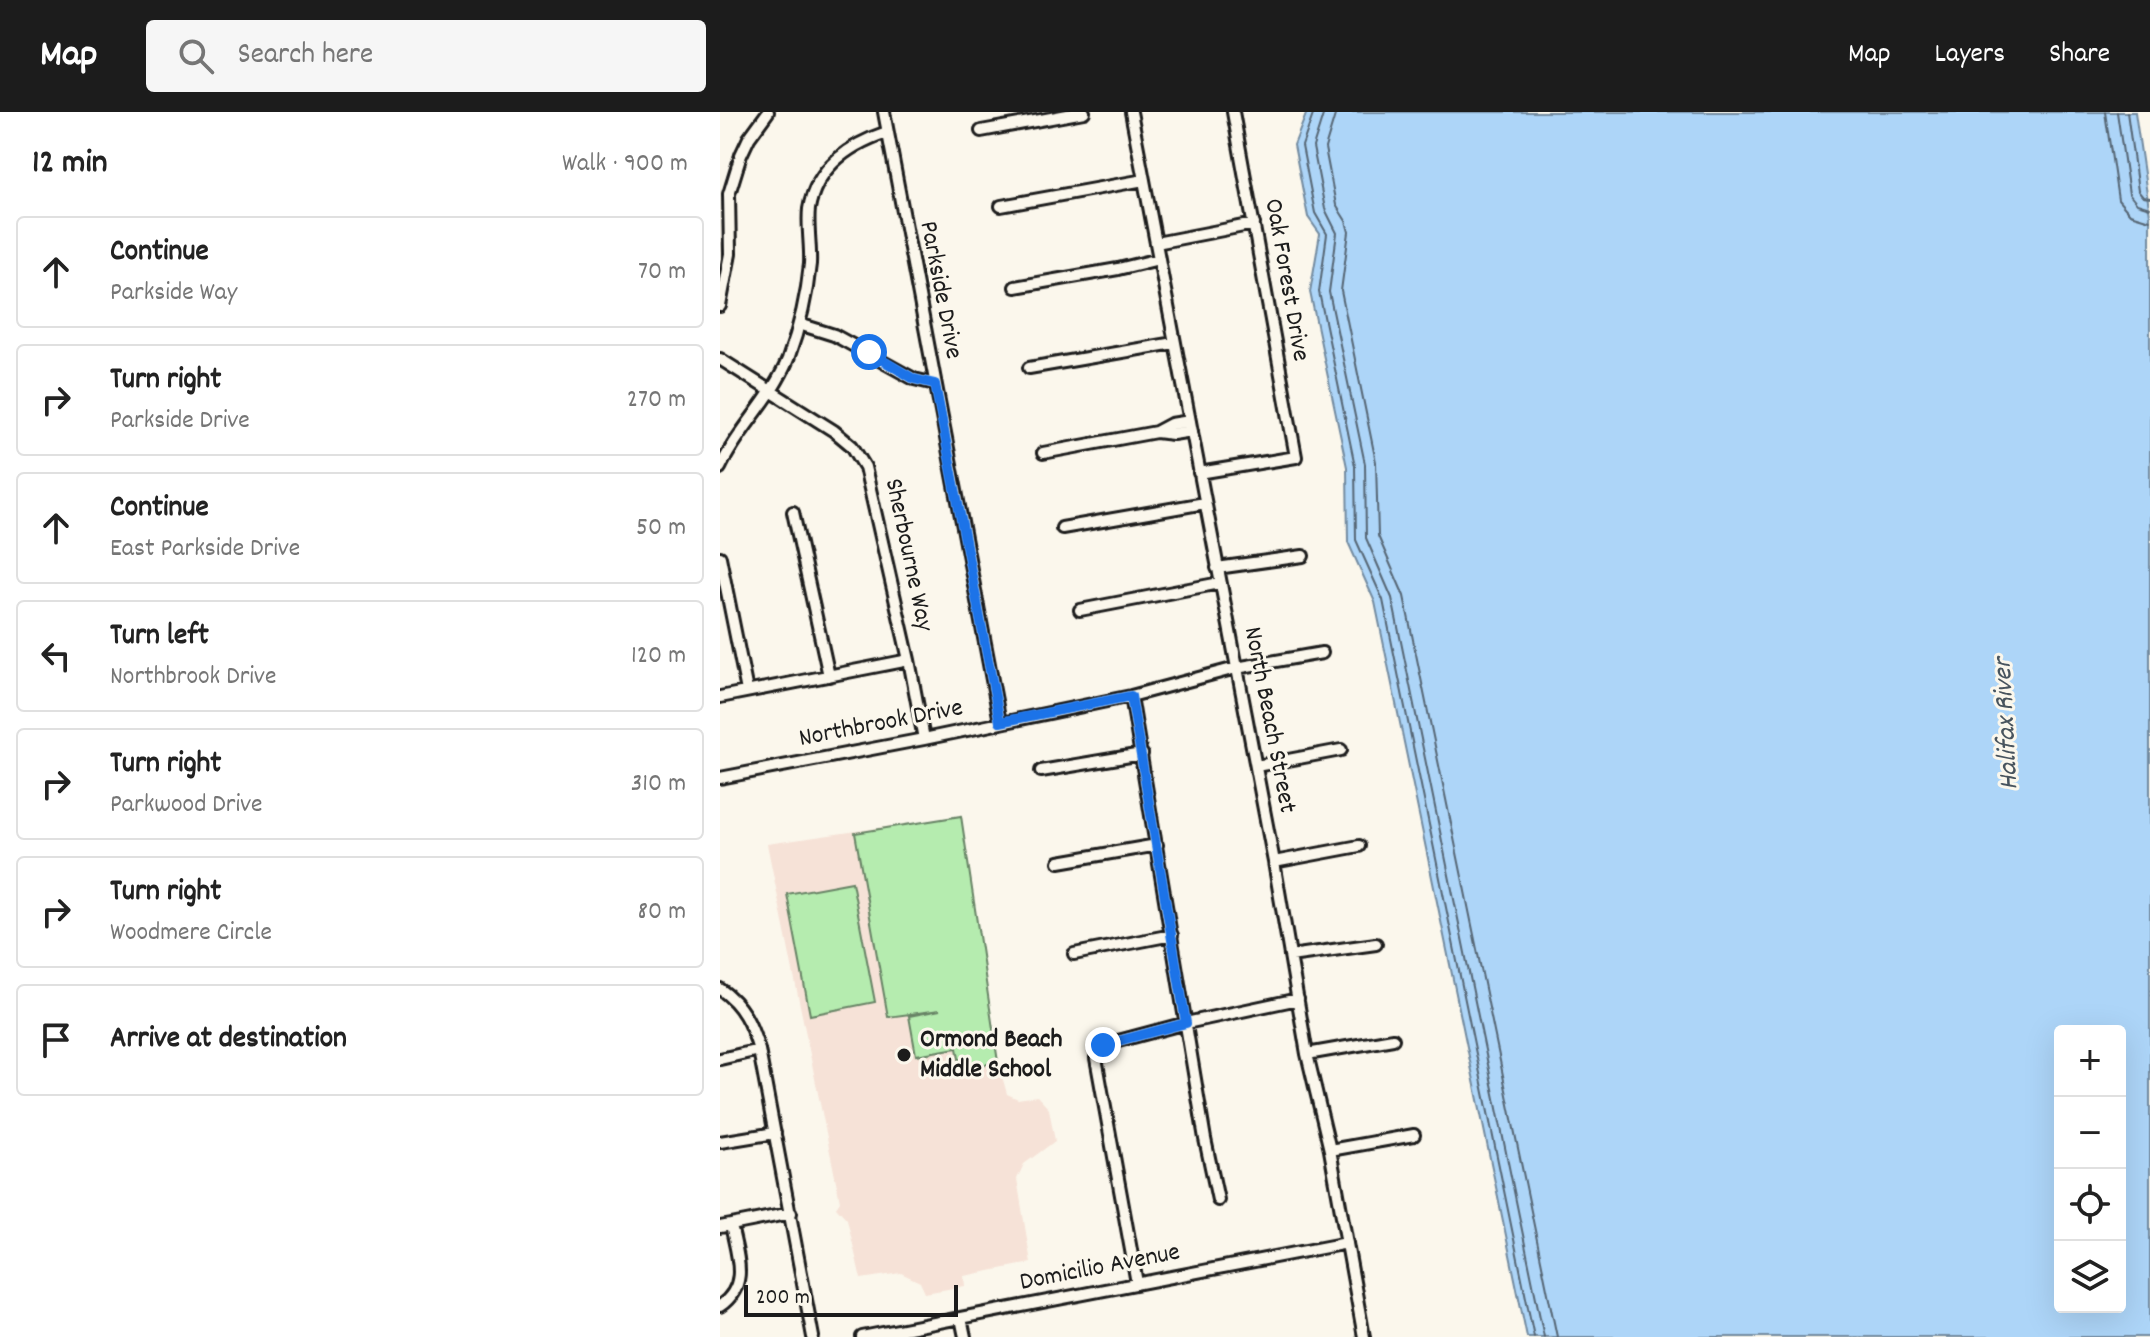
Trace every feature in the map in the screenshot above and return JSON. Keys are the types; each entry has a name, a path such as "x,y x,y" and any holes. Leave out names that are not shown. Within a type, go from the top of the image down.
{"street":[{"path":"720,306 729,264 724,224 729,194 749,138 768,112"},
{"name":"Parkside Drive","path":"884,112 1000,722"},
{"path":"981,131 1084,112"},
{"name":"North Beach Street","path":"1131,112 1274,862 1307,1054 1330,1150 1364,1337"},
{"name":"Oak Forest Drive","path":"1199,473 1296,457 1233,112"},
{"path":"720,468 787,361 799,324 810,263 809,209 817,184 843,152 865,139 887,132"},
{"path":"1001,206 1144,180"},
{"path":"1156,243 1254,224"},
{"path":"1015,287 1159,259"},
{"path":"799,324 834,335 914,379 935,384"},
{"path":"1029,368 1174,343"},
{"name":"Sherbourne Way","path":"720,359 834,431 852,446 865,467 924,739"},
{"path":"1043,453 1156,432 1171,424 1191,426"},
{"path":"1062,528 1205,503"},
{"path":"793,512 829,676"},
{"path":"1217,568 1303,556"},
{"path":"720,557 747,691"},
{"path":"1080,610 1220,583"},
{"name":"Northbrook Drive","path":"720,778 924,739 1131,696 1236,668 1322,653"},
{"path":"720,697 909,660"},
{"path":"1131,696 1205,1139 1218,1200"},
{"path":"1256,766 1341,750"},
{"path":"1041,771 1142,754"},
{"path":"1059,862 1157,845"},
{"path":"1274,862 1359,846"},
{"path":"1074,954 1172,935"},
{"path":"1290,956 1376,944"},
{"path":"720,989 736,1001 750,1021 759,1050 813,1337"},
{"path":"1137,1283 1096,1058 1106,1043 1298,999"},
{"path":"1307,1054 1393,1039"},
{"path":"720,1059 759,1050"},
{"path":"720,1142 775,1133"},
{"path":"1330,1150 1414,1135"},
{"path":"720,1306 731,1298 738,1286 740,1271 726,1226 791,1213"},
{"name":"Domicilio Avenue","path":"862,1337 1347,1243"},
{"path":"961,1318 965,1337"}],"shaded area":[{"name":"Ormond Beach Middle School","path":"961,816 987,1003 1007,1094 1018,1099 1037,1096 1049,1109 1055,1141 1024,1164 1017,1179 1031,1263 964,1276 965,1286 925,1293 920,1282 901,1273 861,1279 847,1219 836,1207 840,1201 767,844"}],"green space":[{"path":"961,816 998,1062 961,1069 957,1048 916,1055 909,1016 940,1010 888,1017 855,833"},
{"path":"852,882 875,1002 810,1015 787,894"}],"water":[{"name":"Halifax River","path":"1307,112 2135,112 2150,215 2150,1337 1527,1337 1375,602 1348,542 1347,467 1310,292 1320,234 1308,217 1294,145"}],"place":[{"name":"Ormond Beach Middle School","path":"904,1055"}],"route":[{"path":"869,352 914,379 935,384 1000,722 1131,696 1186,1023 1103,1045"}]}
